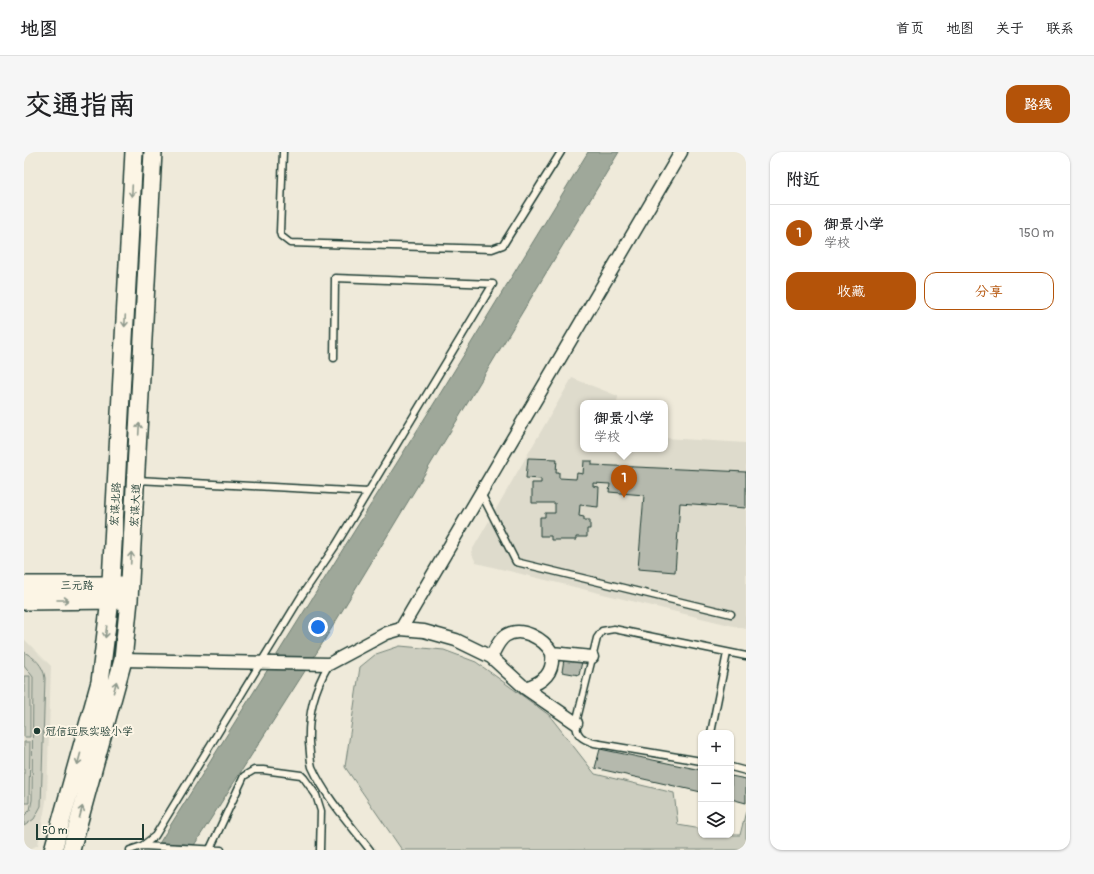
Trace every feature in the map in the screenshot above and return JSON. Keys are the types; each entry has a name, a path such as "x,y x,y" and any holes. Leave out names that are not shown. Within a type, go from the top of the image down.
{"main road":[{"name":"宏谋北路","path":"54,850 100,682 110,592 134,152"},
{"name":"宏谋大道","path":"71,850 123,660 130,593 153,152"},
{"name":"三元路","path":"24,585 130,593"},
{"name":"三元路","path":"24,601 110,592"}],"street":[{"path":"401,629 681,152"},
{"path":"123,660 260,664 329,664 387,633 401,629 434,633 456,640 491,657 525,688 576,723"},
{"path":"491,657 501,640 506,635 512,634 534,636 547,645 552,653 553,660 549,674 537,684 525,688"},
{"path":"552,653 592,657"}],"lane":[{"path":"282,152 280,232 281,236 290,243 492,249 503,245 561,152"},
{"path":"130,850 142,846 155,836 302,595 336,545 493,284 335,278 334,358"},
{"path":"136,480 368,492"},
{"path":"481,493 516,562 731,614"},
{"path":"698,760 587,741 576,733 576,723 598,635 602,631 610,629 746,656"},
{"path":"712,730 727,653"},
{"path":"329,664 314,693 311,703 309,734 312,765 320,782 370,850"},
{"path":"734,768 746,770"},
{"path":"207,849 244,776 254,770 263,770 301,775 312,788 321,811 320,850"},
{"path":"142,846 221,850"}],"shaded area":[{"path":"588,152 619,152 319,649 191,850 155,850 443,389"},
{"path":"572,378 618,396 617,400 580,400 580,452 668,452 668,438 746,443 746,629 476,563 471,552"},
{"name":"冠信远辰实验小学","path":"24,639 51,666 47,796 38,845 28,850 24,850"},
{"path":"400,646 444,650 476,662 549,715 595,774 674,793 678,825 698,828 698,838 734,838 734,835 740,835 746,811 746,850 402,850 345,767 360,667 376,654"},
{"path":"24,652 38,662 45,678 41,806 34,819 24,826 24,816 30,810 32,800 33,677 24,665"},
{"path":"24,676 30,676 30,737 24,737"},
{"path":"24,742 30,742 29,803 24,803"}],"building":[{"path":"528,458 557,459 556,472 559,472 559,478 576,479 577,473 583,474 584,461 592,461 592,465 746,472 746,508 680,503 675,572 638,569 644,495 609,492 610,484 593,483 593,486 599,487 598,507 580,505 579,516 584,517 584,520 590,520 590,529 587,529 587,537 576,537 576,540 551,540 551,536 540,536 540,517 545,517 545,513 555,513 555,503 532,503 532,483 541,483 541,479 526,478"},
{"path":"564,659 582,662 579,675 562,672"},
{"path":"600,749 698,769 698,791 595,768"},
{"path":"734,777 746,779 746,803 734,800"}],"place":[{"name":"御景小学","path":"624,498"},
{"name":"冠信远辰实验小学","path":"37,731"}]}
